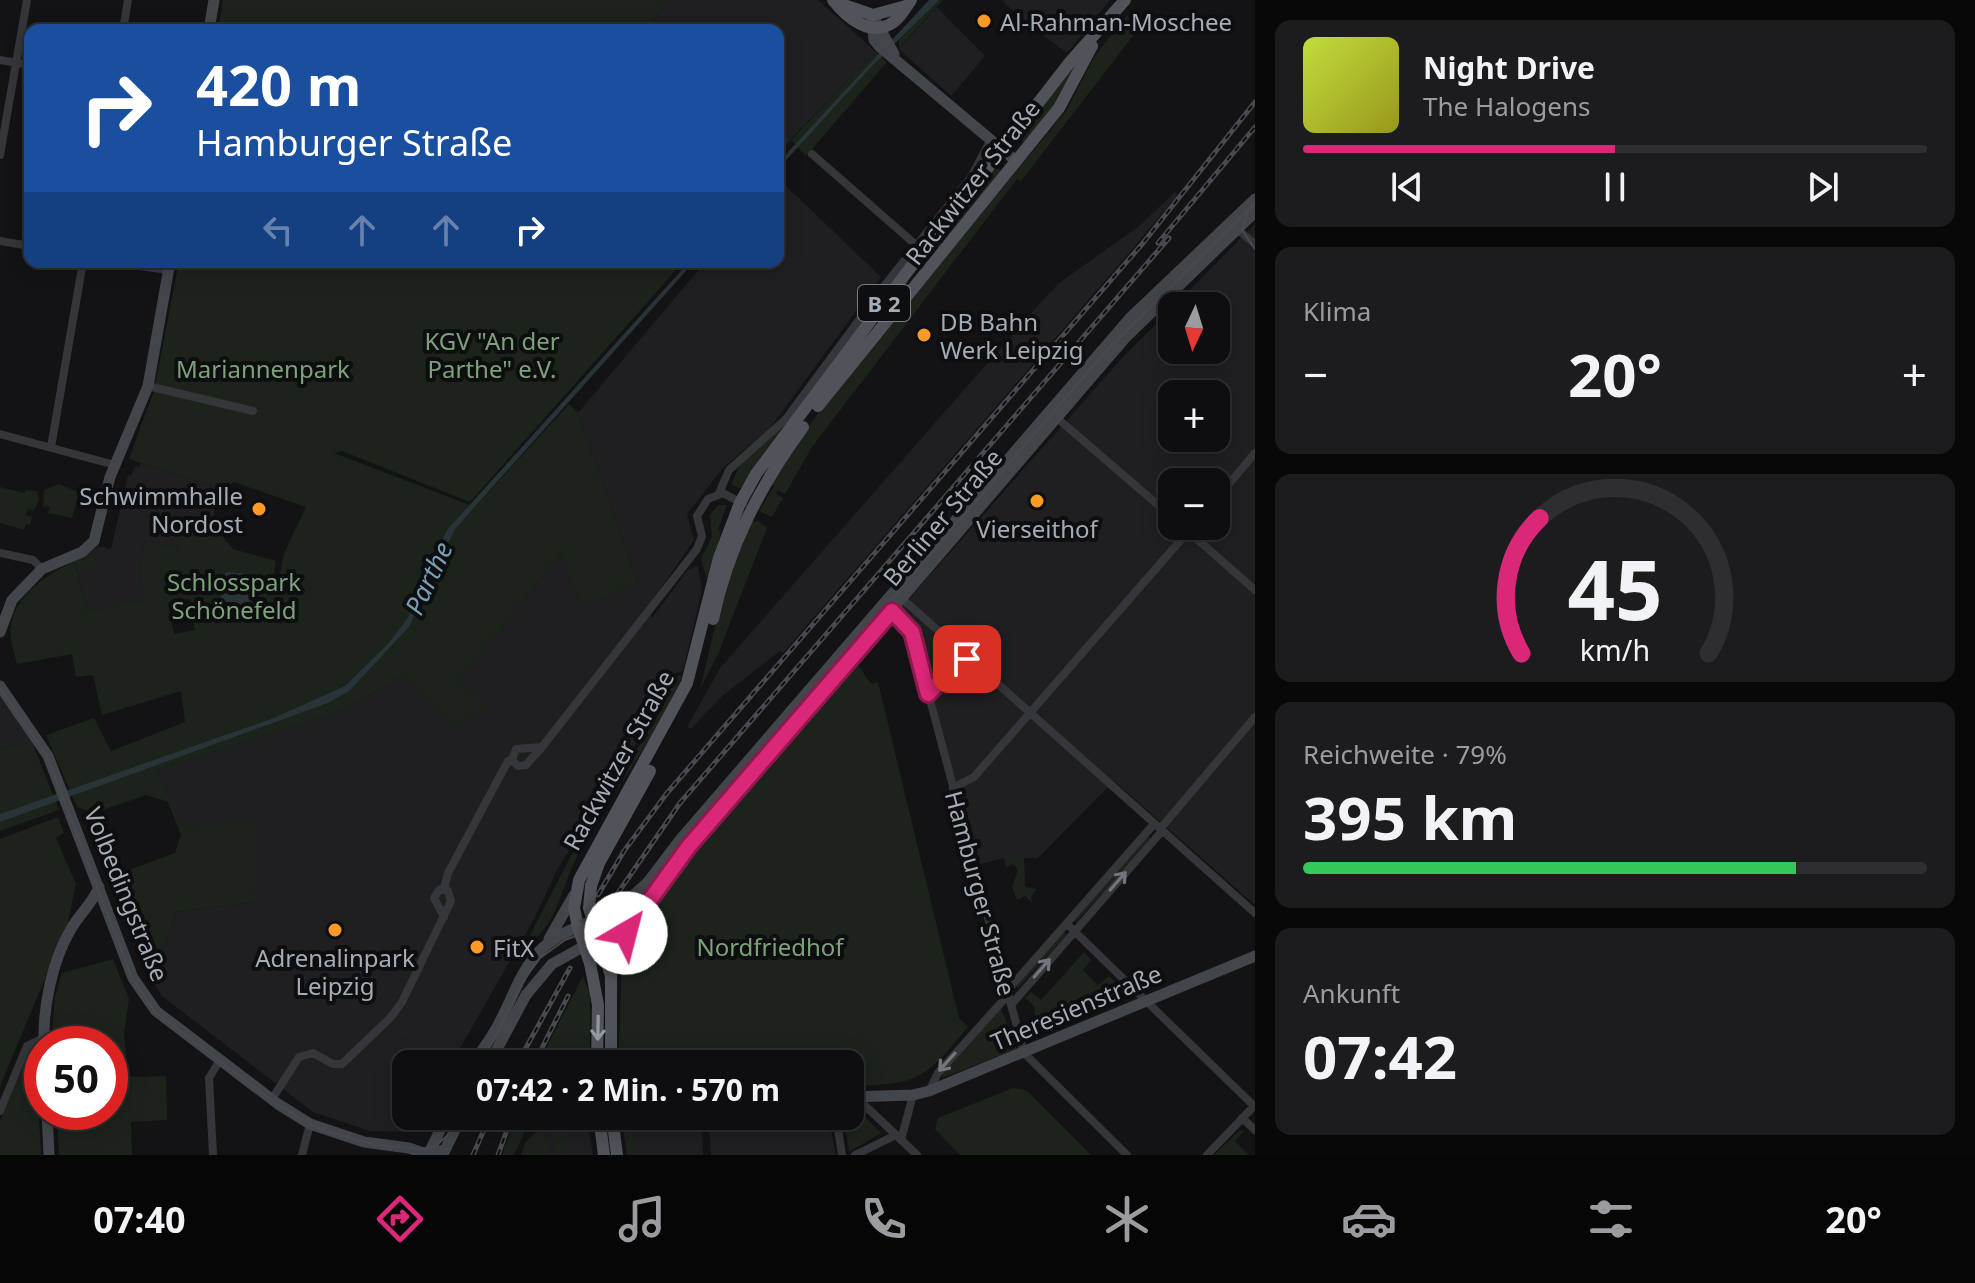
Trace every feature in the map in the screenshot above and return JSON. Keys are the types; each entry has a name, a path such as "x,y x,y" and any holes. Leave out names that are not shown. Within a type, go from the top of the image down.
{"main road":[{"path":"210,24 214,0"},
{"path":"834,0 874,23 883,44 896,58 1016,161"},
{"name":"Rackwitzer Straße","path":"592,921 589,902 599,863 695,686 719,591 756,474 1070,62 1125,0"},
{"path":"874,23 909,3"},
{"name":"Rackwitzer Straße","path":"576,890 687,683 719,558 745,506 841,375 1059,108 1103,27"},
{"name":"Berliner Straße","path":"894,600 1126,337 1234,226 1255,199"},
{"name":"Berliner Straße","path":"497,1050 526,995 544,972 569,953 634,918 653,886 1130,318 1234,226 1255,212"},
{"path":"0,632 12,600 42,569 82,552 93,542 115,465 148,386 169,268"},
{"name":"Volbedingstraße","path":"0,686 32,728 62,789 133,978 146,999 166,1020 310,1124 364,1142 409,1148 429,1155"},
{"name":"Berliner Straße","path":"546,943 625,904 653,886"},
{"path":"45,1026 49,990 68,938 99,887"},
{"path":"576,890 578,927 593,973 598,1005 597,1050"},
{"path":"482,1050 497,1027 527,963 546,943 576,890"},
{"path":"68,938 86,915 106,906"},
{"path":"609,965 634,918"},
{"name":"B 2","path":"592,921 609,965 611,1050"},
{"name":"Theresienstraße","path":"864,1097 913,1095 929,1091 1255,956"},
{"path":"48,1130 49,1155"},
{"path":"429,1155 441,1130"},
{"path":"429,1155 444,1152 455,1130"},
{"path":"601,1130 604,1155"},
{"path":"614,1130 617,1155"},
{"path":"409,1148 438,1136"}],"street":[{"path":"0,155 27,0"},
{"path":"124,24 128,0"},
{"path":"0,60 24,64"},
{"name":"Rackwitzer Straße","path":"542,747 516,749 512,760 518,766 526,765 542,747 697,549 702,536 698,513 708,499 719,493 729,470 786,419 971,177 990,141"},
{"path":"812,154 916,245"},
{"path":"1234,226 1255,244"},
{"path":"0,241 24,245"},
{"path":"51,447 82,268"},
{"path":"148,386 253,411"},
{"path":"1057,418 1158,505"},
{"path":"0,434 115,465"},
{"path":"1230,482 1255,453"},
{"path":"719,493 745,506"},
{"path":"953,788 974,777 1178,540"},
{"path":"1201,540 1255,590"},
{"path":"0,553 33,560 42,569"},
{"path":"894,600 964,657 1255,913"},
{"name":"Hamburger Straße","path":"894,600 912,632 1024,1053"},
{"path":"928,694 964,657"},
{"path":"1011,1005 1255,717"},
{"path":"444,889 448,873 508,761 512,760"},
{"path":"929,1091 938,1073 1067,924 1159,828"},
{"path":"272,1099 299,1057 313,1053 333,1064 342,1064 391,1017 444,917 451,897 444,889"},
{"path":"444,889 437,891 434,898 444,917"},
{"path":"1067,924 1254,1106 1207,1155"},
{"path":"0,1111 24,1053"},
{"path":"1024,1053 1127,1155"},
{"path":"213,1155 209,1078 220,1060"},
{"path":"855,1155 898,1137 913,1095"},
{"path":"864,1107 917,1155"},
{"path":"1242,1118 1255,1130"},
{"path":"302,1155 310,1124"},
{"path":"838,1130 842,1155"}],"shaded area":[{"path":"668,0 818,0 876,52 790,140 784,136 784,24 650,24"},
{"path":"1002,0 1110,0 1067,53 1020,18"},
{"path":"937,7 985,56 951,96 899,49"},
{"path":"784,184 881,277 770,428 723,468 687,514 694,540 647,608 652,618 688,570 698,566 702,590 683,671 668,675 650,721 558,868 533,921 459,1050 392,1050 392,1130 409,1132 370,1131 313,1112 162,996 141,963 166,945 176,912 255,902 182,826 155,770 345,710 402,676 457,681 562,553 638,584 578,413 700,268 784,268"},
{"path":"1175,192 1178,195 1123,260 783,653 780,651 722,696 691,729 687,727 720,668 1041,302 1059,283 1138,227"},
{"path":"1255,224 1255,905 1114,781 1038,858 1004,858 977,865 916,629 899,610 1123,357 1158,322 1158,364 1230,364 1230,292 1188,292"},
{"path":"141,463 216,487 213,524 187,526 177,548 145,540 140,573 145,600 87,611 75,561 99,546 111,549 128,475 131,476 135,466 139,467"},
{"path":"0,696 7,703 32,742 0,749"},
{"path":"538,1130 589,1130 593,1155 541,1155"},
{"path":"623,1130 702,1130 703,1155 627,1155"},
{"path":"709,1130 831,1130 836,1155 711,1155"}],"green space":[{"path":"223,0 668,0 650,24 219,24"},
{"path":"943,0 899,48 899,40 935,1"},
{"path":"1127,15 1136,32 1021,181 1017,179 812,447 785,494 778,490 776,494 783,498 772,517 759,511 774,486 771,483 824,404 1066,111 1094,57"},
{"path":"876,52 887,62 806,156 791,140"},
{"path":"1076,61 1079,63 1062,98 1026,144 1018,138"},
{"path":"784,134 791,140 784,148"},
{"path":"995,166 1001,171 930,265 922,259"},
{"path":"178,268 678,268 470,502 342,451 334,453 475,507 569,404 578,413 638,584 581,605 561,554 458,681 488,706 452,728 402,676 345,710 156,770 182,826 257,820 255,902 176,912 166,945 141,963 108,878 175,853 181,835 168,802 146,795 94,813 77,807 46,735 94,718 111,751 185,722 181,691 102,715 93,675 76,677 72,654 17,664 11,635 15,612 31,589 68,564 93,552 97,563 92,569 82,570 75,563 87,611 144,600 140,573 145,540 177,548 186,526 213,524 233,549 276,561 274,574 278,585 284,553 306,507 234,482 215,496 216,487 129,459 154,391","holes":["190,599 195,630 174,634 168,603"]},
{"path":"798,407 743,489 731,485 740,464"},
{"path":"59,484 79,492 72,518 48,513 50,507 44,506 43,509 44,490"},
{"path":"0,487 25,493 26,490 37,491 39,500 34,510 28,509 26,515 32,517 30,525 26,524 24,530 0,523"},
{"path":"718,505 727,505 718,530 721,532 708,585 701,558 712,537 710,515"},
{"path":"759,521 767,528 718,654 700,689 724,589 748,522"},
{"path":"930,637 951,655 950,663 935,682 931,681 925,643"},
{"name":"Nordfriedhof","path":"858,665 871,684 878,682 959,1018 968,1027 941,1058 919,1076 892,1083 864,1085 864,1050 619,1050 622,966 629,943 685,862"},
{"path":"673,676 682,676 671,700 579,853 550,920 535,940 529,937 572,854 663,707"},
{"path":"32,742 59,810 0,831 0,749"},
{"path":"58,817 64,833 56,838 76,884 67,926 0,1086 0,839"},
{"path":"1147,836 1152,839 1076,922 1075,920"},
{"path":"1024,854 1025,887 1037,889 1031,897 1032,903 1025,896 1017,900 1012,887 1018,870 1013,864 1006,867 1004,858"},
{"path":"1063,932 1067,934 1018,988 1016,985"},
{"path":"1084,952 1091,960 1083,970 1098,985 1109,976 1119,986 1036,1021 1034,1006 1025,998 1031,992 1041,1000"},
{"path":"113,959 129,999 125,1026 53,1026 55,997 62,973"},
{"path":"583,976 590,994 590,1050 545,1050"},
{"path":"1001,1008 1017,1049 942,1078 942,1073"},
{"path":"24,1065 24,1130 40,1130 41,1155 0,1155 0,1121"},
{"path":"166,1076 167,1120 131,1122 132,1155 59,1155 58,1130 128,1130 128,1077"},
{"path":"1013,1088 1026,1090 1091,1155 960,1155 935,1129 938,1118"},
{"path":"864,1116 881,1133 849,1152 846,1130 864,1130"},
{"path":"511,1130 526,1130 514,1155 502,1155"},
{"path":"537,1130 542,1130 552,1155 521,1155 525,1143"},
{"path":"550,1130 564,1130 569,1155 558,1155"},
{"path":"626,1130 633,1130 635,1155 627,1155"},
{"path":"1245,1130 1235,1141 1249,1155 1214,1155 1239,1131"}],"water":[{"path":"929,0 939,0 871,67 784,162 788,152"},
{"name":"Parthe","path":"684,268 689,268 455,529 409,627 349,691 328,703 0,822 0,814 274,718 345,686 388,644 409,616 447,530"},
{"path":"226,572 247,574 256,587 254,601 246,602 247,616 237,620 225,619 219,586"}],"tram line":[{"path":"488,1050 524,980 540,958 565,940 619,919 637,905 704,817 1105,352 1255,203"},
{"path":"1248,210 1242,230 1255,249"},
{"path":"0,688 47,756 132,978 155,1012 278,1105 321,1130 376,1145 422,1149 437,1145 451,1132"}],"railway":[{"path":"598,895 624,851 667,793 1143,243 1255,102"},
{"path":"1158,243 1255,127"},
{"path":"611,903 680,803 1169,238"},
{"path":"525,1050 570,968"},
{"path":"541,1050 568,996"},
{"path":"473,1155 484,1130"},
{"path":"498,1155 507,1130"}],"place":[{"name":"Al-Rahman-Moschee","path":"984,21"},
{"name":"DB Bahn Werk Leipzig","path":"924,335"},
{"name":"Vierseithof","path":"1037,501"},
{"name":"Schwimmhalle Nordost","path":"259,509"},
{"name":"Adrenalinpark Leipzig","path":"335,930"},
{"name":"FitX","path":"477,947"}],"route":[{"path":"626,933 689,846 892,611 912,632 928,694 936,690 964,657 967,659"}],"park label":[{"name":"KGV \"An der Parthe\" e.V.","path":"492,354"},
{"name":"Mariannenpark","path":"263,368"},
{"name":"Schlosspark Schönefeld","path":"234,595"}]}
